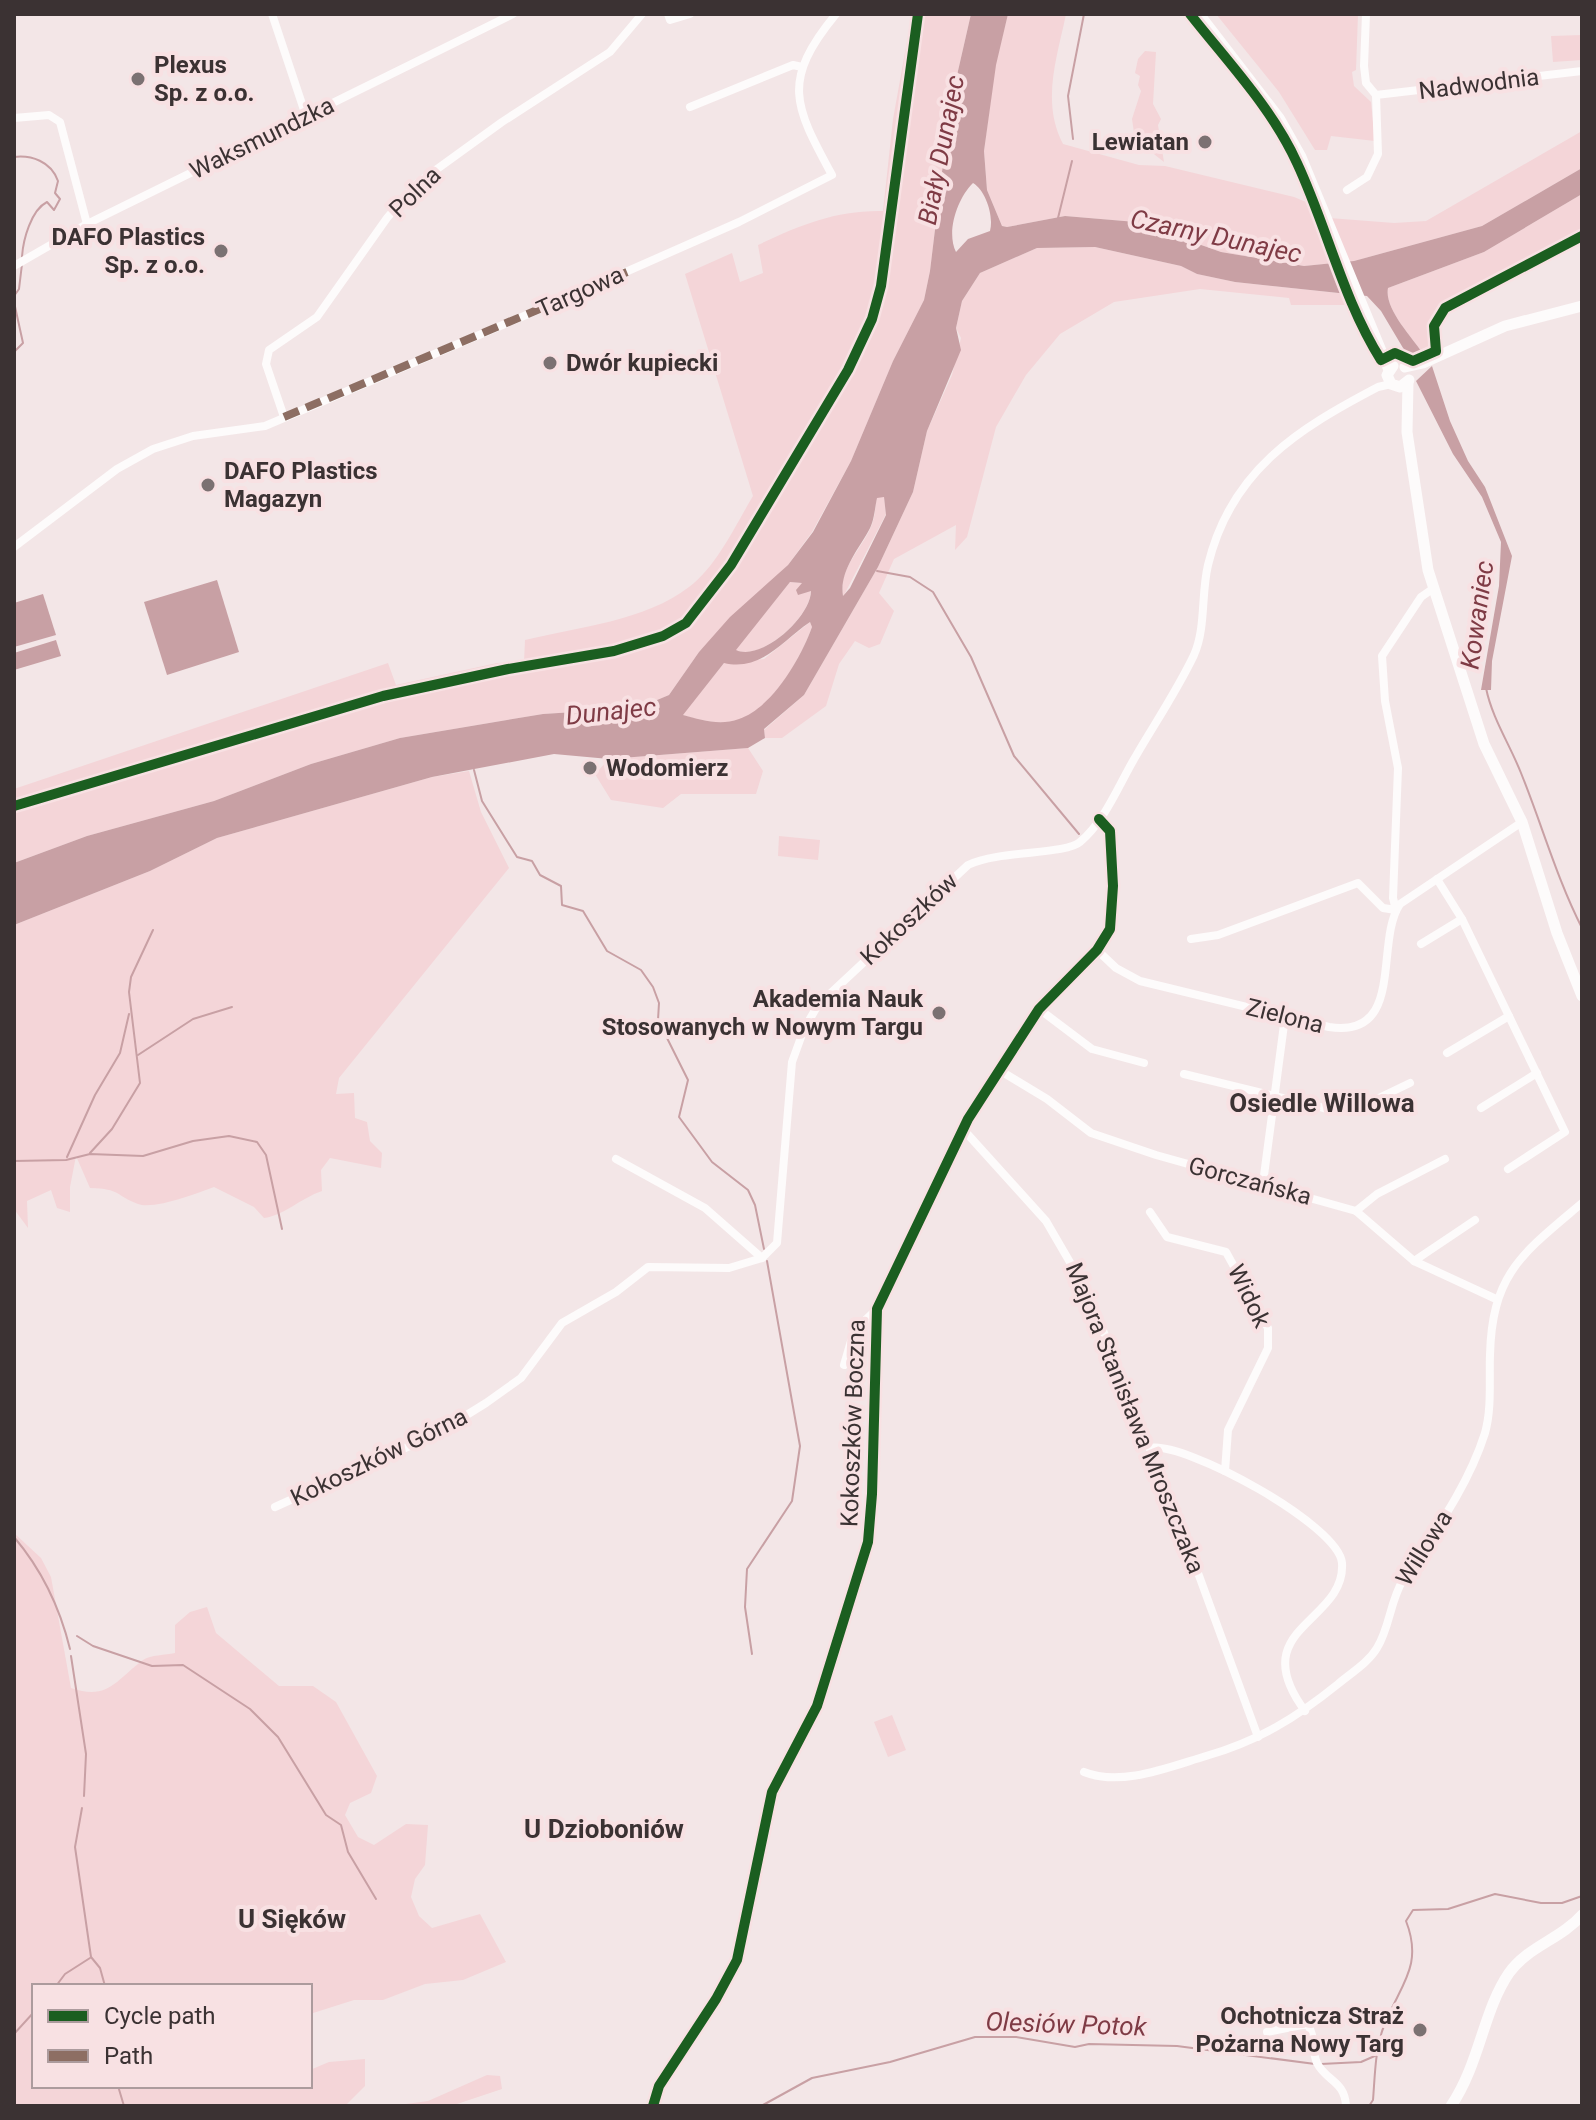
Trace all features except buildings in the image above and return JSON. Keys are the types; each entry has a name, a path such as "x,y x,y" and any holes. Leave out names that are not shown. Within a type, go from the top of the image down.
{"street":[{"path":"272,14 306,116"},
{"name":"Waksmundzka","path":"15,265 87,224 513,14"},
{"name":"Polna","path":"284,417 266,364 269,350 320,313 387,218 415,185 502,122 610,52 642,14"},
{"path":"668,14 670,20 690,14"},
{"name":"Targowa","path":"14,547 117,469 153,449 193,436 265,426 627,272 832,175 801,116 798,93 802,67 811,47 836,14"},
{"path":"1199,14 1279,118 1314,187 1364,312 1398,376 1408,414 1422,541 1434,588 1484,744 1522,822 1557,933 1582,996"},
{"path":"1347,190 1367,177 1378,154 1376,95 1366,83 1366,14"},
{"path":"690,107 793,65 802,67"},
{"name":"Nadwodnia","path":"1376,95 1582,71"},
{"path":"14,118 49,115 60,122 87,224"},
{"path":"1398,376 1499,329 1582,306"},
{"name":"Kokoszków","path":"762,1258 777,1243 792,1062 804,1029 818,1005 968,865 1001,853 1070,848 1079,843 1099,819 1194,654 1208,564 1239,495 1263,463 1297,432 1398,376"},
{"name":"Zielona","path":"1097,950 1116,968 1140,981 1335,1028 1355,1026 1368,1019 1383,991 1390,931 1396,910 1393,898 1398,768 1385,701 1382,656 1421,597 1434,588"},
{"name":"Kokoszków Boczna","path":"653,2106 659,2086 716,1999 737,1960 772,1792 817,1706 868,1542 877,1309 962,1128 1039,1009 1097,950 1110,929 1113,906 1110,831 1099,819"},
{"path":"1191,939 1218,935 1358,883 1383,908 1396,910 1413,892 1522,822"},
{"path":"1437,879 1462,919 1565,1132 1508,1169"},
{"path":"1421,944 1462,919"},
{"path":"1039,1009 1092,1049 1144,1063"},
{"path":"1447,1053 1509,1016"},
{"path":"1263,1183 1285,1017"},
{"name":"Gorczańska","path":"999,1070 1047,1099 1091,1133 1156,1155 1356,1211 1414,1261 1496,1299"},
{"path":"1481,1108 1537,1073"},
{"path":"1184,1074 1345,1110 1374,1102 1410,1083"},
{"name":"Majora Stanisława Mroszczaka","path":"962,1128 1046,1221 1067,1253 1100,1320 1258,1737"},
{"path":"616,1159 705,1208 762,1258"},
{"path":"1356,1211 1377,1194 1445,1159"},
{"name":"Willowa","path":"1084,1772 1106,1780 1128,1776 1229,1749 1258,1737 1305,1711 1378,1647 1397,1590 1434,1539 1479,1446 1489,1413 1491,1339 1496,1299 1505,1279 1523,1255 1582,1203"},
{"name":"Widok","path":"1150,1212 1167,1237 1226,1252 1268,1328 1268,1348 1228,1430 1225,1471"},
{"path":"1414,1261 1475,1220"},
{"name":"Kokoszków Górna","path":"275,1507 436,1434 486,1403 521,1378 562,1323 616,1292 639,1270 648,1267 729,1268 762,1258"},
{"path":"844,1365 854,1331 877,1309"},
{"path":"1150,1448 1169,1447 1225,1471 1288,1505 1324,1532 1340,1556 1341,1573 1336,1588 1287,1648 1285,1659 1294,1694 1305,1711"},
{"path":"1451,2106 1475,2063 1507,1976 1522,1958 1582,1915"},
{"path":"1267,2032 1307,2024 1311,2028 1316,2059 1344,2091 1346,2106"}],"shaded area":[{"path":"912,14 971,14 950,106 924,300 893,361 851,461 812,532 788,565 699,652 669,695 638,708 543,714 400,738 311,764 214,801 87,836 14,863 14,789 388,663 396,685 497,663 524,662 525,640 652,608 671,599 699,578 725,545 753,496 685,274 732,253 740,282 763,273 758,245 819,220 850,213 883,211 893,119"},
{"path":"1008,14 1066,14 1055,63 1052,96 1056,128 1063,144 1139,165 1165,166 1294,197 1311,204 1316,217 1394,223 1426,221 1582,131 1582,168 1482,226 1354,261 1304,266 1221,252 1136,222 1065,216 1002,226 987,190 984,151 995,66"},
{"path":"1216,14 1358,14 1356,70 1352,72 1354,86 1371,102 1375,141 1331,136 1327,150 1315,150 1279,92"},
{"path":"1582,35 1582,60 1553,62 1551,36"},
{"path":"1145,51 1156,52 1153,104 1161,119 1158,125 1164,162 1135,139 1132,119 1141,91 1138,85 1140,76 1135,73 1138,59"},
{"path":"1582,194 1582,234 1447,304 1432,319 1432,348 1422,352 1394,313 1388,288 1484,252"},
{"path":"1095,247 1181,266 1197,274 1235,282 1347,294 1352,305 1291,305 1289,298 1200,289 1114,302 1060,334 1026,375 996,427 967,537 955,550 956,525 894,559 879,593 894,611 880,644 869,648 855,641 839,664 826,706 782,738 765,738 764,730 804,695 878,567 913,492 927,431 952,375 961,338 956,328 962,301 980,273 1037,248"},
{"path":"884,496 886,514 843,597 842,587 847,569 872,525 877,497"},
{"path":"790,582 803,583 811,590 809,601 794,624 783,635 758,649 746,652 735,650"},
{"path":"810,622 812,627 793,667 774,694 751,714 725,722 710,722 682,715 724,663 764,659"},
{"path":"748,748 763,771 756,794 681,794 663,808 611,800 595,774 609,759"},
{"path":"469,771 481,812 509,868 339,1078 336,1094 354,1093 355,1118 367,1122 370,1141 382,1153 381,1168 330,1158 321,1170 322,1191 264,1218 254,1207 214,1187 165,1203 138,1204 113,1191 90,1188 76,1156 70,1187 70,1212 57,1208 51,1190 27,1201 28,1228 14,1209 14,925 150,871 217,838 432,777"},
{"path":"779,836 820,840 818,860 778,856"},
{"path":"14,1533 41,1558 51,1577 71,1688 94,1692 103,1690 143,1660 175,1653 175,1625 190,1612 207,1607 216,1633 279,1686 313,1686 336,1702 377,1776 371,1793 350,1803 345,1815 358,1837 374,1845 406,1824 428,1825 425,1865 415,1879 411,1897 419,1916 432,1928 480,1914 506,1962 463,1980 425,1984 383,2000 354,2000 312,2013 312,1984 32,1984 32,2088 312,2088 312,2069 329,2062 365,2059 365,2086 345,2106 14,2106"},
{"path":"892,1715 906,1750 888,1757 874,1722"},
{"path":"487,2075 500,2076 502,2089 451,2106 391,2106 428,2101"}],"water":[{"name":"Dunajec","path":"971,14 1008,14 996,65 984,151 987,190 1002,226 1007,227 1065,216 1136,222 1221,252 1304,266 1354,261 1482,226 1582,168 1582,194 1484,252 1388,288 1394,313 1422,352 1409,358 1381,311 1367,296 1235,282 1197,274 1181,266 1095,247 1037,248 980,273 962,301 956,328 961,350 927,431 913,492 878,567 804,695 764,729 765,738 748,748 609,759 554,754 432,777 217,838 150,871 14,925 14,863 87,836 214,801 311,764 400,738 543,714 638,708 669,695 699,652 730,617 788,565 813,532 851,461 893,361 924,300 950,106","holes":["973,183 985,198 991,218 990,231 968,239 956,252 953,226 967,190","884,497 886,515 850,588 843,596 844,578 871,527 877,498","790,582 802,583 796,590 798,595 811,591 803,613 783,635 758,650 736,650","810,622 812,627 793,667 774,693 751,713 725,722 683,715 724,663 749,663 771,653"]},
{"path":"1432,366 1450,421 1468,461 1485,487 1512,556 1492,661 1491,690 1481,690 1499,586 1501,542 1482,497 1453,454 1416,381"},
{"path":"217,580 239,652 167,675 144,602"},
{"path":"43,594 56,635 14,647 14,603"},
{"path":"56,640 61,656 14,670 14,653"}],"waterway":[{"path":"1073,139 1068,96 1084,14"},
{"path":"14,157 34,158 51,169 58,181 55,193 60,199 54,210 47,202 32,218 22,257"},
{"path":"1058,218 1072,161"},
{"path":"14,296 19,289 22,264"},
{"path":"14,302 23,343 14,352"},
{"path":"877,571 910,577 933,592 971,657 1014,756 1079,834"},
{"name":"Kowaniec","path":"1486,688 1492,710 1521,773 1582,928"},
{"path":"474,770 482,801 517,857 532,861 540,875 561,886 562,905 583,911 607,951 641,970 653,987 659,1003 658,1020 688,1080 679,1117 712,1162 748,1190 755,1205 764,1249"},
{"path":"90,1153 112,1129 140,1083 129,992 131,977 153,930"},
{"path":"138,1055 193,1019 232,1007"},
{"path":"67,1157 95,1095 120,1053 129,1014"},
{"path":"14,1161 66,1160 90,1154 143,1156 193,1141 229,1136 257,1142 266,1155 282,1229"},
{"path":"752,1654 745,1607 747,1569 792,1501 800,1446 767,1261"},
{"name":"Kokoszków","path":"14,1537 49,1590 70,1649"},
{"path":"77,1636 93,1646 152,1666 183,1665 250,1709 278,1737 326,1815 341,1825 348,1852 376,1899"},
{"name":"Kokoszków","path":"71,1656 86,1754 84,1796"},
{"name":"Kokoszków","path":"82,1808 75,1847 91,1957 100,1968 104,1984"},
{"name":"Kowaniec","path":"1369,2106 1373,2100 1381,2035 1411,1964 1411,1937 1406,1921 1413,1910 1448,1909 1495,1894 1541,1903 1562,1903 1582,1896"},
{"path":"58,1984 65,1974 90,1958"},
{"path":"14,2034 32,2014"},
{"name":"Olesiów Potok","path":"763,2105 812,2078 890,2062 975,2037 1016,2037 1075,2047 1089,2044 1177,2046 1315,2064"},
{"name":"Olesiów Potok","path":"1321,2064 1361,2062 1377,2055"},
{"name":"Kokoszków","path":"119,2088 124,2106"}],"marked path":[{"path":"284,417 627,272"}],"cycle path":[{"path":"14,806 383,696 508,669 614,651 663,636 686,623 731,565 848,370 872,319 881,286 918,14"},
{"path":"1190,14 1248,86 1287,143 1308,187 1356,313 1381,360 1395,353 1413,361 1436,351 1434,326 1445,308 1582,236"},
{"path":"653,2106 659,2086 716,1999 737,1960 772,1792 817,1706 868,1542 877,1309 968,1119 1039,1009 1097,950 1110,929 1113,886 1110,831 1099,819"}],"place":[{"name":"Plexus Sp. z o.o.","path":"138,79"},
{"name":"Lewiatan","path":"1205,142"},
{"name":"DAFO Plastics Sp. z o.o.","path":"221,251"},
{"name":"Dwór kupiecki","path":"550,363"},
{"name":"DAFO Plastics Magazyn","path":"208,485"},
{"name":"Wodomierz","path":"590,768"},
{"name":"Akademia Nauk Stosowanych w Nowym Targu","path":"939,1013"},
{"name":"Ochotnicza Straż Pożarna Nowy Targ","path":"1420,2030"}],"district":[{"name":"Osiedle Willowa","path":"1322,1103"},
{"name":"U Dzioboniów","path":"604,1829"},
{"name":"U Sięków","path":"292,1919"}],"water label":[{"name":"Biały Dunajec","path":"941,150"},
{"name":"Czarny Dunajec","path":"1216,236"}]}
